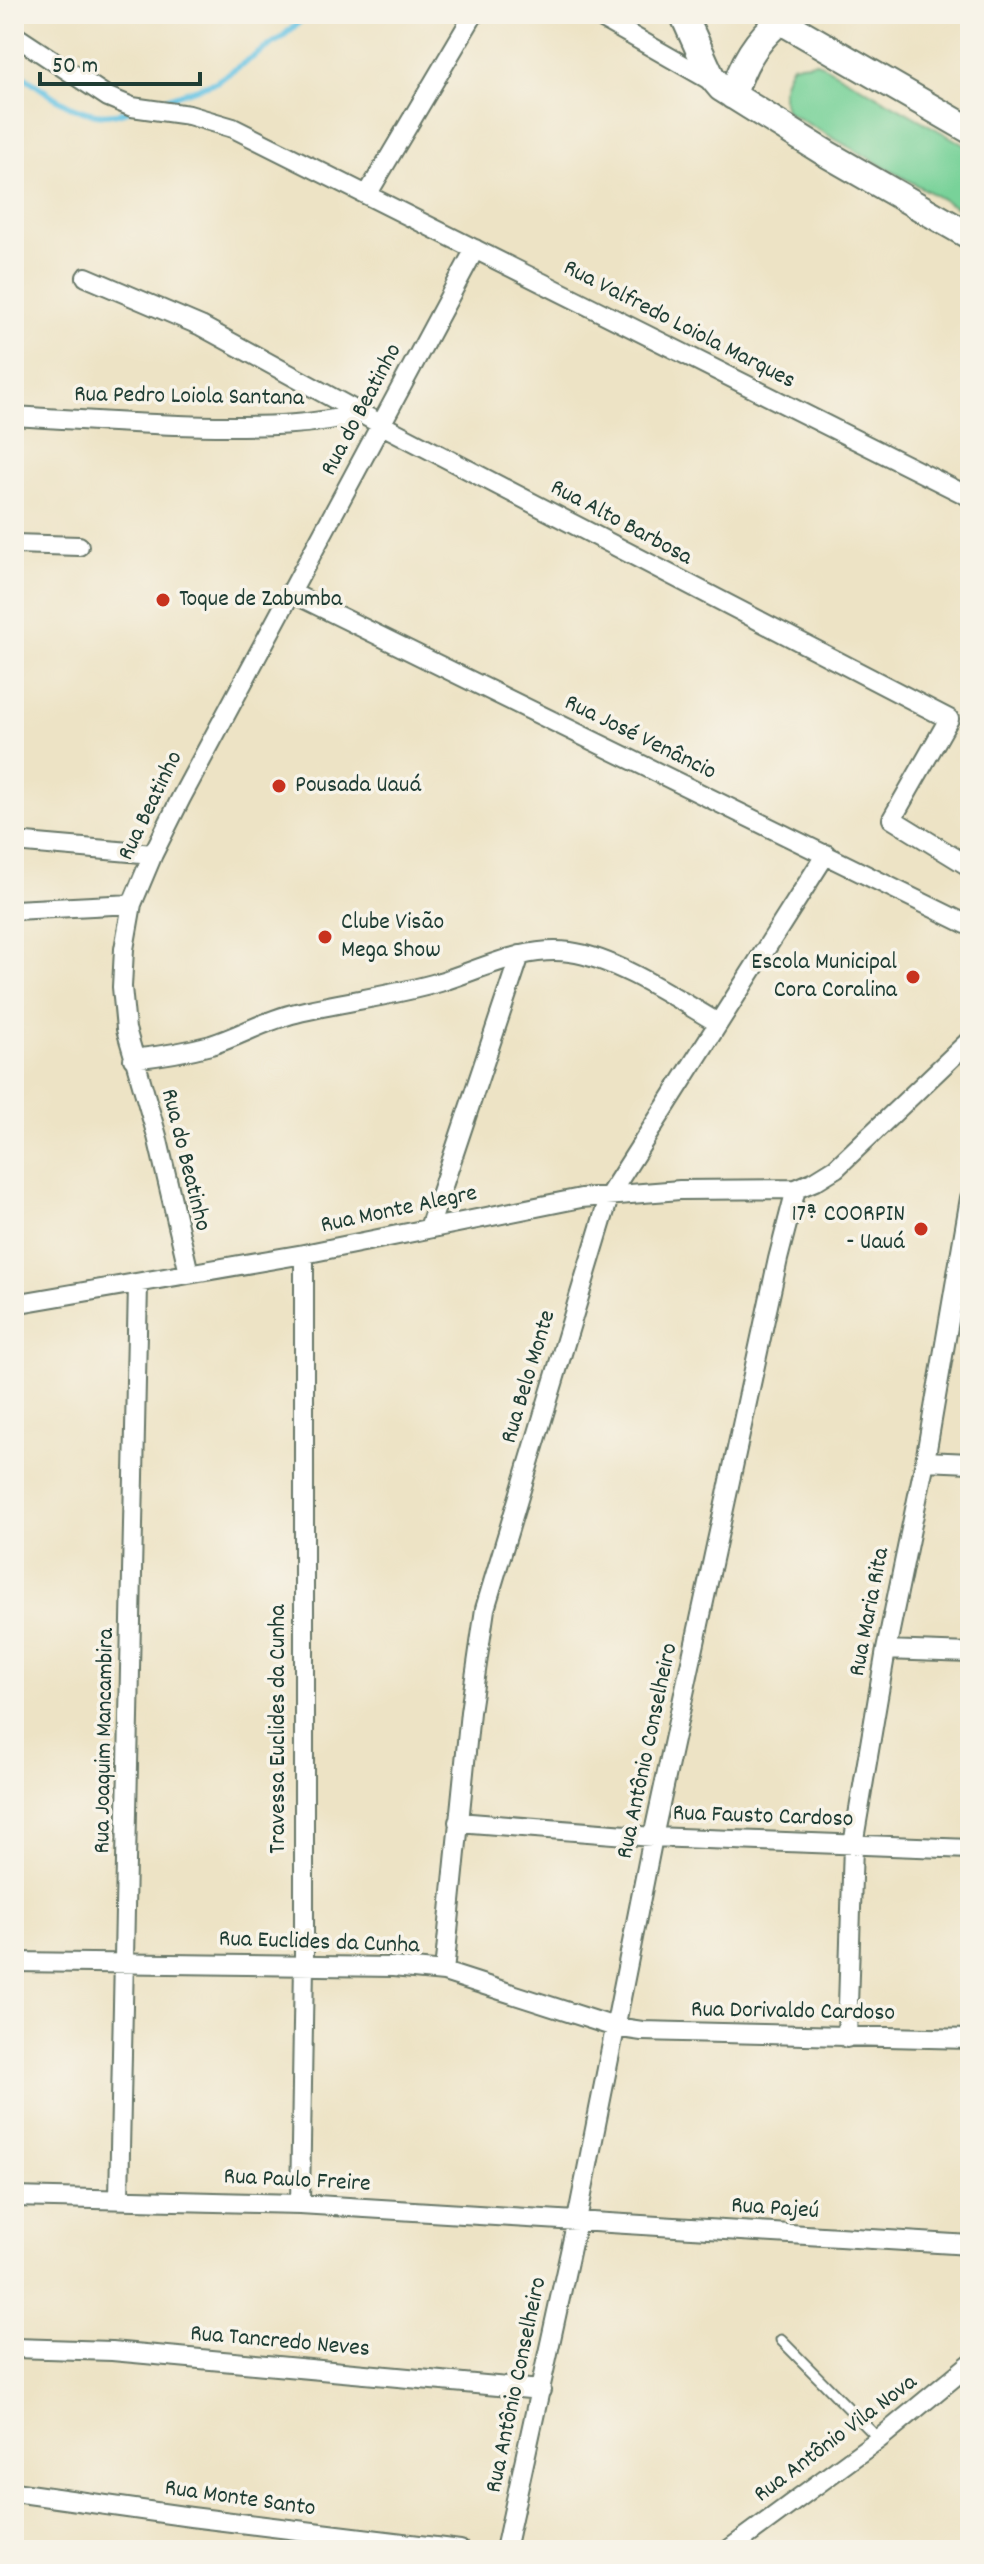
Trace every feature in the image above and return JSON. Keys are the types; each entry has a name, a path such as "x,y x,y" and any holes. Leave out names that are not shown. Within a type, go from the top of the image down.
{"main road":[{"path":"683,14 725,90 970,236"},
{"path":"725,90 777,16 970,130"}],"street":[{"path":"367,195 474,14"},
{"path":"598,15 725,90"},
{"name":"Rua Valfredo Loiola Marques","path":"14,35 108,97 132,107 189,115 233,128 970,497"},
{"name":"Rua do Beatinho","path":"290,592 475,249"},
{"name":"Rua Alto Barbosa","path":"86,277 201,326 382,425 949,719 892,819 970,867"},
{"name":"Rua Pedro Loiola Santana","path":"14,416 161,425 243,426 334,421 361,413"},
{"path":"14,544 79,546"},
{"name":"Rua Beatinho","path":"133,1059 122,987 124,949 132,904 153,854 290,592"},
{"name":"Rua José Venâncio","path":"290,592 624,759 970,926"},
{"path":"14,842 153,854"},
{"name":"Rua Belo Monte","path":"444,1972 458,1822 485,1609 610,1194 826,854"},
{"path":"14,910 132,904"},
{"path":"133,1059 214,1044 296,1013 440,982 520,955 545,951 571,952 609,965 662,990 718,1023"},
{"path":"429,1228 520,955"},
{"path":"796,1189 815,1181 852,1154 970,1040"},
{"name":"Rua do Beatinho","path":"133,1059 157,1136 189,1273"},
{"name":"Rua Monte Alegre","path":"14,1304 304,1254 542,1204 610,1194 796,1189"},
{"name":"Rua Antônio Conselheiro","path":"505,2550 577,2220 653,1837 778,1259 796,1189"},
{"name":"Rua Maria Rita","path":"847,2038 853,1845 886,1650 964,1276 970,1198"},
{"name":"Travessa Euclides da Cunha","path":"300,2204 304,1964 304,1254"},
{"name":"Rua Joaquim Mancambira","path":"119,2198 138,1284"},
{"path":"925,1461 970,1463"},
{"path":"886,1650 970,1653"},
{"name":"Rua Fausto Cardoso","path":"458,1822 653,1837 970,1849"},
{"name":"Rua Euclides da Cunha","path":"14,1962 304,1964 444,1972 615,2027"},
{"name":"Rua Dorivaldo Cardoso","path":"615,2027 674,2033 970,2039"},
{"name":"Rua Paulo Freire","path":"14,2197 300,2204 577,2220"},
{"name":"Rua Pajeú","path":"577,2220 970,2245"},
{"name":"Rua Tancredo Neves","path":"14,2348 112,2351 541,2390"},
{"name":"Rua Antônio Vila Nova","path":"728,2550 879,2439 970,2364"},
{"name":"Rua Monte Santo","path":"14,2492 460,2550"}],"lane":[{"path":"781,2340 879,2439"}],"green space":[{"path":"817,62 970,148 970,215 787,112 783,88 792,65"}],"waterway":[{"path":"150,104 216,82 281,38 308,14"},
{"path":"14,69 54,97 81,111 96,114 128,111"}],"place":[{"name":"Toque de Zabumba","path":"163,600"},
{"name":"Pousada Uauá","path":"279,786"},
{"name":"Clube Visão Mega Show","path":"325,937"},
{"name":"Escola Municipal Cora Coralina","path":"913,977"},
{"name":"17ª COORPIN - Uauá","path":"921,1229"}]}
